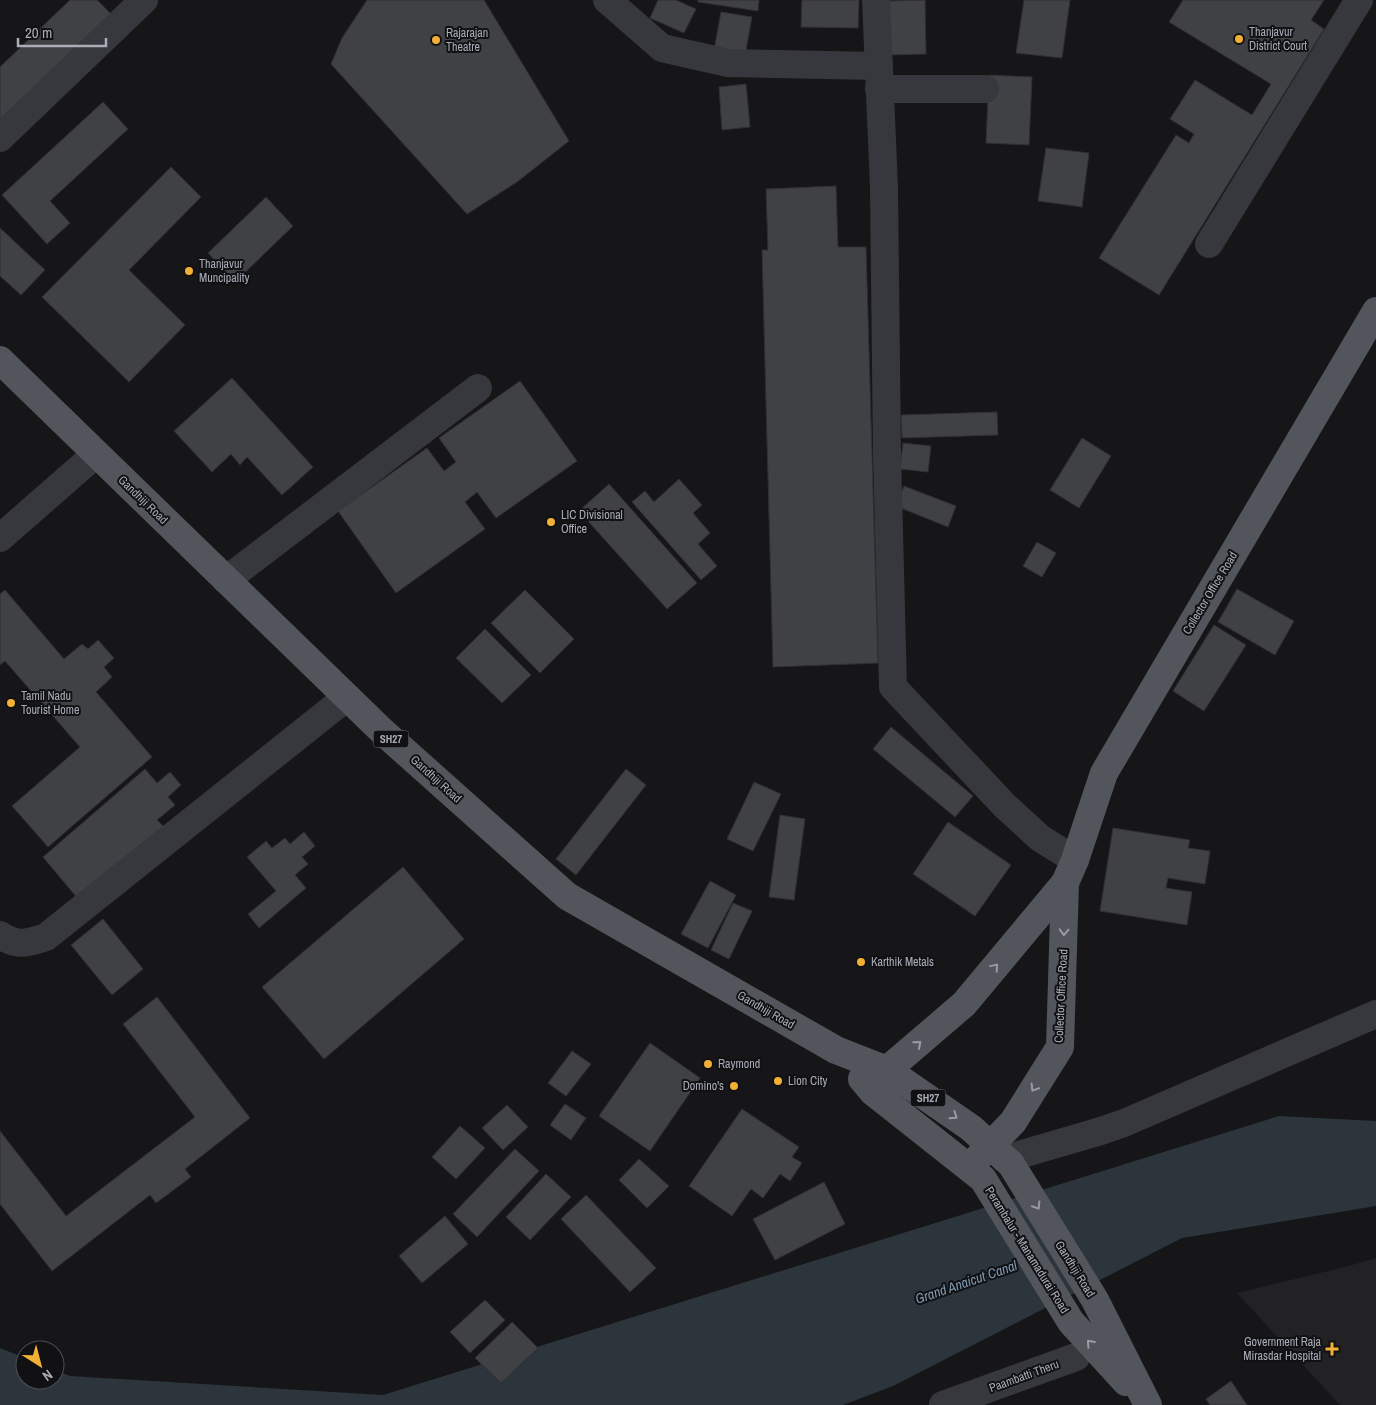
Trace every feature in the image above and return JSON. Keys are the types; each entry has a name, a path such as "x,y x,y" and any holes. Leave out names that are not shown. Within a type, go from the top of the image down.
{"main road":[{"name":"Collector Office Road","path":"976,1173 1002,1156 1013,1122 1060,1047 1070,872 1104,773 1376,311"},
{"name":"Gandhiji Road","path":"0,360 382,731 567,896 836,1050 880,1081 971,1128 1002,1156 1095,1300 1147,1405"},
{"name":"Collector Office Road","path":"880,1081 964,1004 1070,872"},
{"name":"Gandhiji Road","path":"880,1081 976,1173"},
{"name":"Perambalur - Manamadurai Road","path":"976,1173 1071,1322"},
{"name":"Gandhiji Road","path":"1071,1322 1147,1405"}],"street":[{"path":"0,138 144,0"},
{"path":"607,0 662,48 728,63 985,89"},
{"path":"876,0 884,188 887,454 893,687 1005,806 1040,838 1070,872"},
{"path":"1209,244 1359,0"},
{"path":"226,580 478,388"},
{"path":"0,538 96,454"},
{"path":"0,935 12,943 25,944 46,937 347,697"},
{"path":"1002,1156 1101,1131 1124,1123 1376,1014"},
{"name":"Paambatti Theru","path":"944,1405 1076,1357"}],"shaded area":[{"name":"Government Raja Mirasdar Hospital","path":"1376,1258 1376,1405 1340,1405 1237,1293"}],"water":[{"name":"Grand Anaicut Canal","path":"1279,1116 1376,1121 1376,1206 1182,1238 893,1386 843,1405 0,1405 0,1348 15,1354 15,1390 65,1390 65,1374 70,1376 383,1395"}],"building":[{"path":"70,0 97,0 111,14 0,120 0,67"},
{"path":"367,0 484,0 569,141 517,182 467,214 331,64 342,38"},
{"path":"658,0 676,0 696,9 684,33 650,18"},
{"path":"698,0 759,0 758,11 698,2"},
{"path":"802,0 859,0 858,28 801,27"},
{"path":"925,0 926,54 887,55 885,1"},
{"path":"1024,0 1070,0 1062,58 1016,53"},
{"path":"1183,0 1324,0 1311,20 1324,29 1159,295 1099,258 1176,135 1189,143 1194,134 1170,119 1195,80 1252,115 1271,84 1169,22"},
{"path":"721,12 752,17 745,55 714,50"},
{"path":"989,75 1032,77 1029,145 986,143"},
{"path":"746,84 750,127 722,130 719,87"},
{"path":"103,102 128,129 50,201 70,223 47,244 2,195"},
{"path":"1046,148 1089,153 1082,207 1038,201"},
{"path":"171,167 201,197 129,270 185,325 129,382 42,297"},
{"path":"836,186 838,247 866,247 878,663 773,667 762,250 768,250 766,189"},
{"path":"266,197 293,226 235,282 208,253"},
{"path":"0,228 45,270 21,295 0,276"},
{"path":"232,378 313,467 282,495 247,457 240,465 231,454 212,472 174,431"},
{"path":"520,381 577,461 496,518 477,492 465,502 485,529 396,593 338,511 427,448 444,471 456,462 439,438"},
{"path":"997,412 998,435 902,438 901,415"},
{"path":"1082,438 1111,456 1079,508 1050,490"},
{"path":"903,443 931,446 928,472 900,469"},
{"path":"679,479 702,505 693,513 710,533 698,544 717,566 701,580 632,502 645,491 654,502"},
{"path":"609,484 697,583 667,609 579,511"},
{"path":"904,486 956,506 948,527 896,506"},
{"path":"1037,542 1056,553 1042,577 1023,566"},
{"path":"1237,589 1294,621 1275,655 1218,622"},
{"path":"5,590 64,659 82,644 88,649 98,640 114,658 104,667 112,677 96,692 152,757 48,847 12,806 80,747 5,661 0,665 0,594"},
{"path":"525,590 574,639 540,673 491,623"},
{"path":"1214,625 1246,645 1204,711 1173,691"},
{"path":"485,629 531,675 502,703 456,658"},
{"path":"891,727 973,796 955,817 873,749"},
{"path":"145,769 157,783 170,772 181,785 168,797 175,805 157,820 164,827 79,900 43,857"},
{"path":"626,769 646,785 576,875 556,859"},
{"path":"754,782 781,794 753,851 727,839"},
{"path":"780,815 805,819 794,900 769,897"},
{"path":"948,822 1011,865 975,916 913,874"},
{"path":"1113,828 1190,840 1188,848 1210,851 1205,884 1168,878 1166,888 1192,892 1187,925 1100,911"},
{"path":"304,832 315,846 302,857 308,864 295,875 306,888 259,928 248,914 276,891 247,857 266,841 272,848 285,838 290,844"},
{"path":"403,867 464,939 324,1059 262,987"},
{"path":"710,881 736,895 708,948 681,934"},
{"path":"733,903 752,911 729,959 711,950"},
{"path":"103,919 143,969 112,995 71,945"},
{"path":"157,997 250,1118 185,1169 191,1177 156,1203 150,1195 52,1271 0,1204 0,1131 66,1216 195,1117 123,1024"},
{"path":"650,1043 700,1078 650,1151 599,1116"},
{"path":"572,1051 591,1064 566,1096 548,1083"},
{"path":"565,1104 586,1118 571,1140 550,1125"},
{"path":"507,1105 528,1127 503,1150 482,1128"},
{"path":"742,1109 799,1147 792,1157 802,1163 790,1181 780,1174 763,1198 751,1189 732,1216 689,1186"},
{"path":"460,1126 485,1148 456,1179 432,1157"},
{"path":"515,1149 539,1171 477,1237 453,1214"},
{"path":"639,1159 669,1186 647,1208 619,1180"},
{"path":"546,1174 571,1197 530,1240 506,1217"},
{"path":"824,1182 845,1224 775,1260 753,1219"},
{"path":"586,1195 656,1268 630,1292 561,1219"},
{"path":"445,1216 468,1244 422,1283 399,1256"},
{"path":"485,1300 505,1320 470,1353 450,1332"},
{"path":"512,1322 538,1348 501,1383 475,1358"},
{"path":"1231,1381 1247,1405 1210,1405 1206,1399"}],"place":[{"name":"Thanjavur District Court","path":"1239,39"},
{"name":"Rajarajan Theatre","path":"436,40"},
{"name":"Thanjavur Muncipality","path":"189,271"},
{"name":"LIC Divisional Office","path":"551,522"},
{"name":"Tamil Nadu Tourist Home","path":"11,703"},
{"name":"Karthik Metals","path":"861,962"},
{"name":"Raymond","path":"708,1064"},
{"name":"Lion City","path":"778,1081"},
{"name":"Domino's","path":"734,1086"},
{"name":"Government Raja Mirasdar Hospital","path":"1332,1349"}]}
